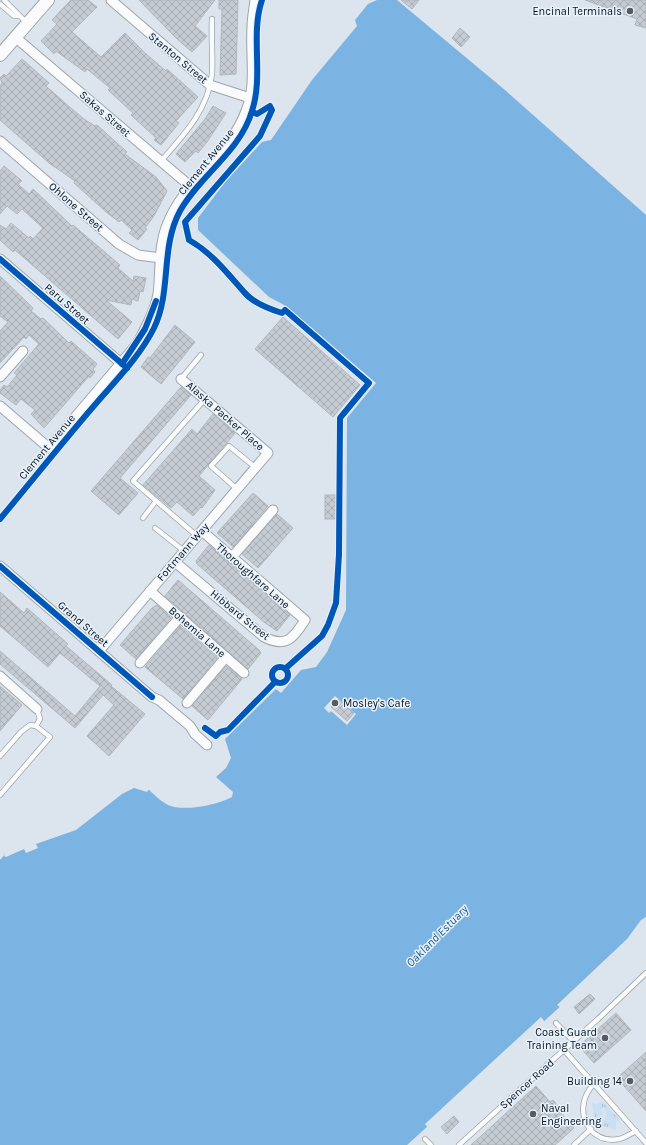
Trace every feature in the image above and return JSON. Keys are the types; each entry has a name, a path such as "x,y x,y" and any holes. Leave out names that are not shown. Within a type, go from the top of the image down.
{"street":[{"path":"0,54 15,37 23,20 48,0"},
{"name":"Stanton Street","path":"111,0 210,85 250,98"},
{"path":"0,406 49,448 122,364 140,339 154,309 157,296 160,258 166,225 180,198 222,150 239,127 247,111 253,75 252,28 255,0"},
{"name":"Sakas Street","path":"15,37 190,186"},
{"name":"Ohlone Street","path":"0,142 119,244 138,255 160,258"},
{"name":"Paru Street","path":"1,261 122,364"},
{"path":"0,377 23,351"},
{"name":"Alaska Packer Place","path":"182,379 268,453"},
{"name":"Fortmann Way","path":"99,651 268,453"},
{"path":"232,557 273,510"},
{"name":"Thoroughfare Lane","path":"199,533 232,557 305,620"},
{"name":"Hibbard Street","path":"175,562 264,637 275,642 282,643 290,638 305,620"},
{"name":"Grand Street","path":"0,566 152,697 159,700 190,726 195,734 207,745"},
{"name":"Bohemia Lane","path":"150,591 244,673"},
{"path":"140,663 180,616"},
{"path":"187,703 226,657"},
{"path":"0,676 37,709"}],"lane":[{"path":"4,0 23,20"},
{"path":"0,4 14,16 23,20"},
{"path":"160,161 188,129 207,96 212,75 212,19"},
{"path":"182,379 201,355"},
{"path":"199,533 156,502 132,481 205,399"},
{"path":"237,489 211,466 229,446 256,468"},
{"path":"143,518 156,502"},
{"path":"155,528 184,551"},
{"path":"36,726 40,719 37,709"},
{"path":"0,756 21,732 30,725 36,726 50,738 0,795"},
{"name":"Spencer Road","path":"459,1145 574,1042 646,973"},
{"path":"556,1023 574,1042"},
{"path":"564,1050 646,1143"},
{"path":"594,1084 587,1091 583,1101 582,1111 585,1121 591,1129 599,1136 618,1140 636,1131"},
{"path":"574,1145 591,1129"},
{"path":"425,1139 431,1145"}],"green space":[{"path":"602,1101 620,1120 616,1123 616,1130 601,1125 607,1114 604,1108 601,1109 604,1115 595,1119 594,1117 592,1103 598,1104"}],"water":[{"name":"Oakland Estuary","path":"377,0 397,0 505,90 646,215 646,922 562,1005 407,1145 0,1145 0,860 5,854 3,851 54,833 139,781 161,800 174,807 200,807 218,803 232,797 233,792 216,777 226,768 231,758 225,739 276,689 281,693 301,670 316,667 327,652 346,610 347,418 376,383 286,306 269,297 198,230 198,218 226,181 262,142 271,140 312,80 357,26 355,20 368,4"}],"pier":[{"path":"335,696 356,714 347,725 331,711 329,713 324,708"},
{"path":"139,779 150,788 147,792 134,788 122,794 76,830 36,844 38,848 26,853 24,849 6,857 4,856 5,854 1,849 53,831 130,783"},
{"path":"646,917 646,924 628,944 561,1008 557,1005 627,939 641,920"},
{"path":"541,1017 545,1022 538,1029 428,1128 425,1124"}],"building":[{"path":"71,0 88,0 97,7 72,32 101,57 125,33 146,54 166,71 167,69 198,97 176,121 179,123 161,145 154,140 156,138 131,115 133,113 108,90 110,88 87,69 85,72 56,51 54,54 41,41 57,24 52,20"},
{"path":"139,0 215,0 195,26 207,36 192,52 176,38"},
{"path":"219,0 238,0 236,74 220,75 222,9 219,9"},
{"path":"401,0 419,0 412,9"},
{"name":"Encinal Terminals","path":"585,0 646,0 646,28 635,25 637,19"},
{"path":"460,28 470,37 461,47 452,38"},
{"path":"22,59 49,83 46,86 84,119 95,126 97,125 127,152 125,154 156,177 167,191 154,216 145,228 147,229 138,240 129,233 132,230 121,220 119,222 105,211 74,183 75,181 49,163 0,120 0,86 2,83 0,78 4,74 6,76"},
{"path":"213,106 226,113 198,153 196,151 185,162 176,154 205,119"},
{"path":"4,166 22,181 18,184 29,194 33,189 72,226 73,225 120,265 118,268 133,281 134,276 146,278 143,292 140,291 138,301 132,299 131,305 106,300 132,322 118,339 15,250 13,252 0,240 0,225 6,229 11,223 29,238 30,236 33,239 43,228 22,209 17,214 7,206 0,214 0,171"},
{"path":"0,276 33,308 31,311 41,319 43,318 69,343 71,341 97,364 93,369 95,372 90,378 89,376 44,428 31,414 35,410 21,399 16,405 0,393 0,390 4,385 7,387 17,375 14,373 39,344 29,335 26,339 24,337 0,363 0,331 8,322 0,316"},
{"path":"283,317 360,385 333,417 255,349"},
{"path":"175,325 195,342 161,384 141,367 148,357 150,358"},
{"path":"181,387 191,395 120,478 138,493 119,515 91,491"},
{"path":"213,414 235,433 199,476 215,490 202,508 201,507 193,516 177,502 171,508 143,485 192,429 197,434"},
{"path":"253,493 268,506 233,547 217,533"},
{"path":"325,495 336,495 336,519 325,519"},
{"path":"277,514 293,528 258,568 242,554"},
{"path":"209,545 290,615 277,631 265,623 197,564 196,561"},
{"path":"178,580 259,650 261,653 248,669 165,596"},
{"path":"0,592 24,613 27,608 68,644 66,646 145,714 109,756 87,736 114,705 103,695 75,728 0,664 0,651 75,716 100,686 60,653 48,667 0,626"},
{"path":"157,605 171,618 136,659 120,645 152,608"},
{"path":"180,626 217,658 183,699 145,667"},
{"path":"226,666 242,679 208,720 192,706"},
{"path":"0,686 22,705 0,731"},
{"path":"338,699 354,713 347,721 331,707"},
{"path":"590,994 595,999 579,1014 574,1007"},
{"name":"Coast Guard Training Team","path":"616,1013 631,1030 594,1063 579,1046"},
{"name":"Building 14","path":"646,1052 646,1111 617,1078"},
{"name":"Naval Engineering","path":"536,1086 550,1102 553,1100 561,1110 559,1111 574,1128 555,1145 471,1145"},
{"path":"454,1116 459,1122 447,1134 441,1127"}],"cycle path":[{"name":"Clement Avenue","path":"0,519 69,435 134,360 154,328 163,299 170,240 180,211 188,198 238,139 246,126 252,111 257,83 257,27 262,0"},
{"path":"252,112 257,114 270,106 272,110 260,136 185,222 189,240 212,257 248,296 262,305 282,313 285,310 369,383 340,418 339,554 336,603 328,625 322,636 286,668"},
{"path":"0,259 127,368"},
{"path":"122,364 145,329 156,301"},
{"path":"0,566 152,697"},
{"path":"277,667 283,667 288,672 288,675 286,681 283,683 277,683 272,678 272,672 277,667"},
{"path":"205,728 216,736 220,732 228,730 275,682"}],"place":[{"name":"Encinal Terminals","path":"630,11"},
{"name":"Mosley's Cafe","path":"335,703"},
{"name":"Coast Guard Training Team","path":"605,1038"},
{"name":"Building 14","path":"630,1081"},
{"name":"Naval Engineering","path":"533,1114"}]}
